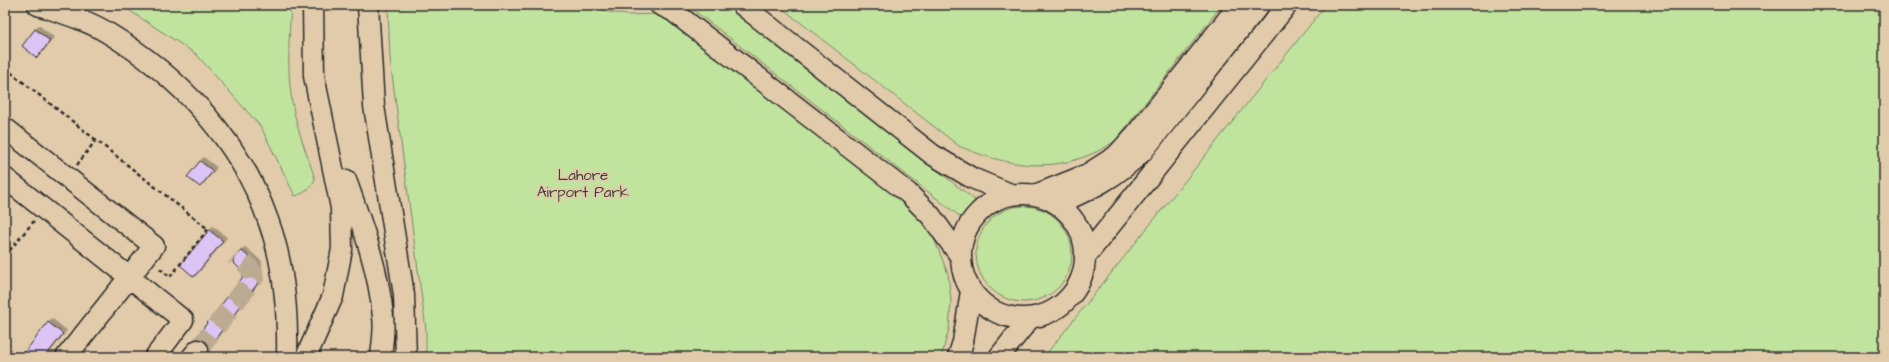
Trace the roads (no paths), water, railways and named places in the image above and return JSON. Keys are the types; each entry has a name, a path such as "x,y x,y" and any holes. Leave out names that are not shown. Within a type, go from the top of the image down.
{"street":[{"path":"38,5 70,15 107,32 162,70 183,89 214,124 231,147 252,183 268,220 279,260 284,297 287,357"},
{"path":"306,357 333,296 342,249 341,208 314,76 313,5"},
{"path":"368,5 374,106 404,296 406,357"},
{"path":"660,5 673,11 908,193 931,216 960,256"},
{"path":"742,5 933,155 972,178 1013,195"},
{"path":"1035,195 1057,204 1069,214 1078,227 1083,241 1085,257 1083,272 1069,298 1058,308 1030,318 1010,318 984,306 971,291 963,274 960,256 963,239 970,223 982,210 996,200 1013,195 1035,195 1088,174 1116,156 1136,134 1239,5"},
{"path":"1057,204 1098,186 1129,165 1143,151 1259,5"},
{"path":"1085,257 1287,5"},
{"path":"5,128 154,246 66,357"},
{"path":"326,134 344,176 364,231 380,286 384,319 381,357"},
{"path":"5,178 183,320 155,357"},
{"path":"958,357 963,342 971,291"},
{"path":"999,357 1030,318"}],"tunnel":[{"path":"198,350 254,278 249,268 235,255"}],"park label":[{"name":"Lahore Airport Park","path":"583,184"}]}
